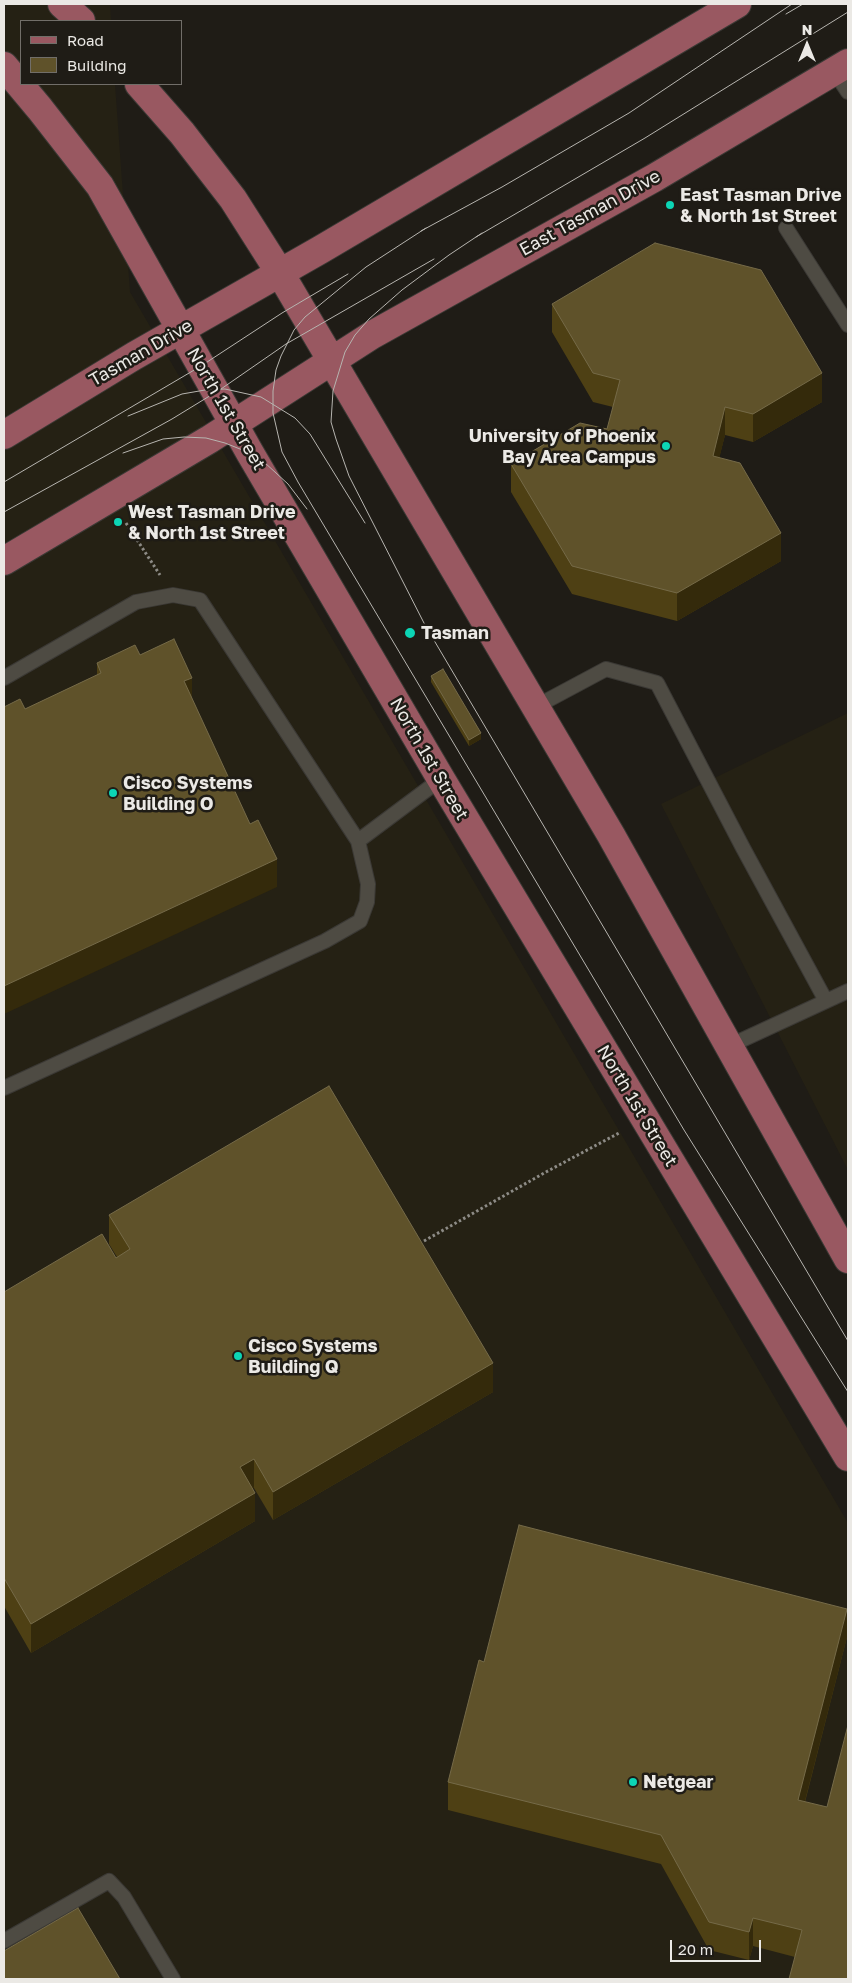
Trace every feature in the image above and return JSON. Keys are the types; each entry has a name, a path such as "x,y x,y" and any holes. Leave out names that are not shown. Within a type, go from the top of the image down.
{"main road":[{"path":"62,4 80,20"},
{"path":"280,273 737,4"},
{"name":"North 1st Street","path":"4,66 20,85"},
{"name":"East Tasman Drive","path":"331,362 372,335 844,75"},
{"name":"North 1st Street","path":"20,85 100,186 233,423 441,779 848,1457"},
{"path":"140,85 182,133 233,200 280,273 611,835 848,1259"},
{"name":"Tasman Drive","path":"4,435 280,273"},
{"path":"4,561 210,439 331,362"}],"lane":[{"path":"786,228 848,325"},
{"path":"4,678 136,602 173,596 200,600 358,841 368,884 367,902 360,921 325,941 4,1088"},
{"path":"535,707 606,669 657,683 713,792 826,1001"},
{"path":"358,841 441,779"},
{"path":"729,1046 848,991"},
{"path":"4,1941 109,1881 124,1897 173,1979"}],"path":[{"path":"125,521 173,596"},
{"path":"424,1241 620,1132"}],"shaded area":[{"path":"4,4 110,4 111,20 20,20 20,85 115,85 130,292 848,1523 848,1979 4,1979"},
{"path":"848,713 848,1170 661,804"}],"building":[{"name":"University of Phoenix Bay Area Campus","path":"655,243 761,270 822,373 753,414 725,407 713,456 740,463 781,533 677,593 572,566 511,464 580,423 607,429 620,380 593,373 552,304"},
{"name":"Cisco Systems Building O","path":"174,639 192,678 184,681 250,824 258,820 277,859 4,986 4,707 20,699 25,709 101,673 97,663 135,645 140,655"},
{"path":"443,669 481,733 469,740 431,676"},
{"name":"Cisco Systems Building Q","path":"329,1086 493,1363 273,1492 254,1459 240,1467 255,1493 31,1624 4,1578 4,1292 102,1234 116,1258 130,1249 109,1215"},
{"name":"Netgear","path":"519,1525 847,1609 798,1800 827,1807 848,1725 848,1979 789,1979 802,1930 753,1918 749,1932 709,1922 661,1835 448,1782 479,1660 484,1662"},
{"path":"78,1908 120,1979 4,1979 4,1951"}],"tram line":[{"path":"421,231 502,187 629,113 792,4"},
{"path":"786,14 803,4"},
{"path":"476,237 645,138 848,12"},
{"path":"426,228 366,267 305,317 294,330 276,370 273,391 273,413 282,452 298,482 684,1130 848,1392"},
{"path":"482,233 402,290 369,319 355,335 345,352 333,391 331,422 336,439 349,476 425,625 848,1341"},
{"path":"4,512 172,419 221,389 286,344 434,259"},
{"path":"4,482 201,366 282,313 348,274"},
{"path":"128,416 182,394 205,390 225,389 261,397 295,418 310,434 365,523"},
{"path":"123,453 163,439 184,437 206,438 225,443 250,453 264,462 288,484 307,509"}],"place":[{"name":"East Tasman Drive & North 1st Street","path":"670,205"},
{"name":"University of Phoenix Bay Area Campus","path":"666,446"},
{"name":"West Tasman Drive & North 1st Street","path":"118,522"},
{"name":"Tasman","path":"410,633"},
{"name":"Cisco Systems Building O","path":"113,793"},
{"name":"Cisco Systems Building Q","path":"238,1356"},
{"name":"Netgear","path":"633,1782"}]}
